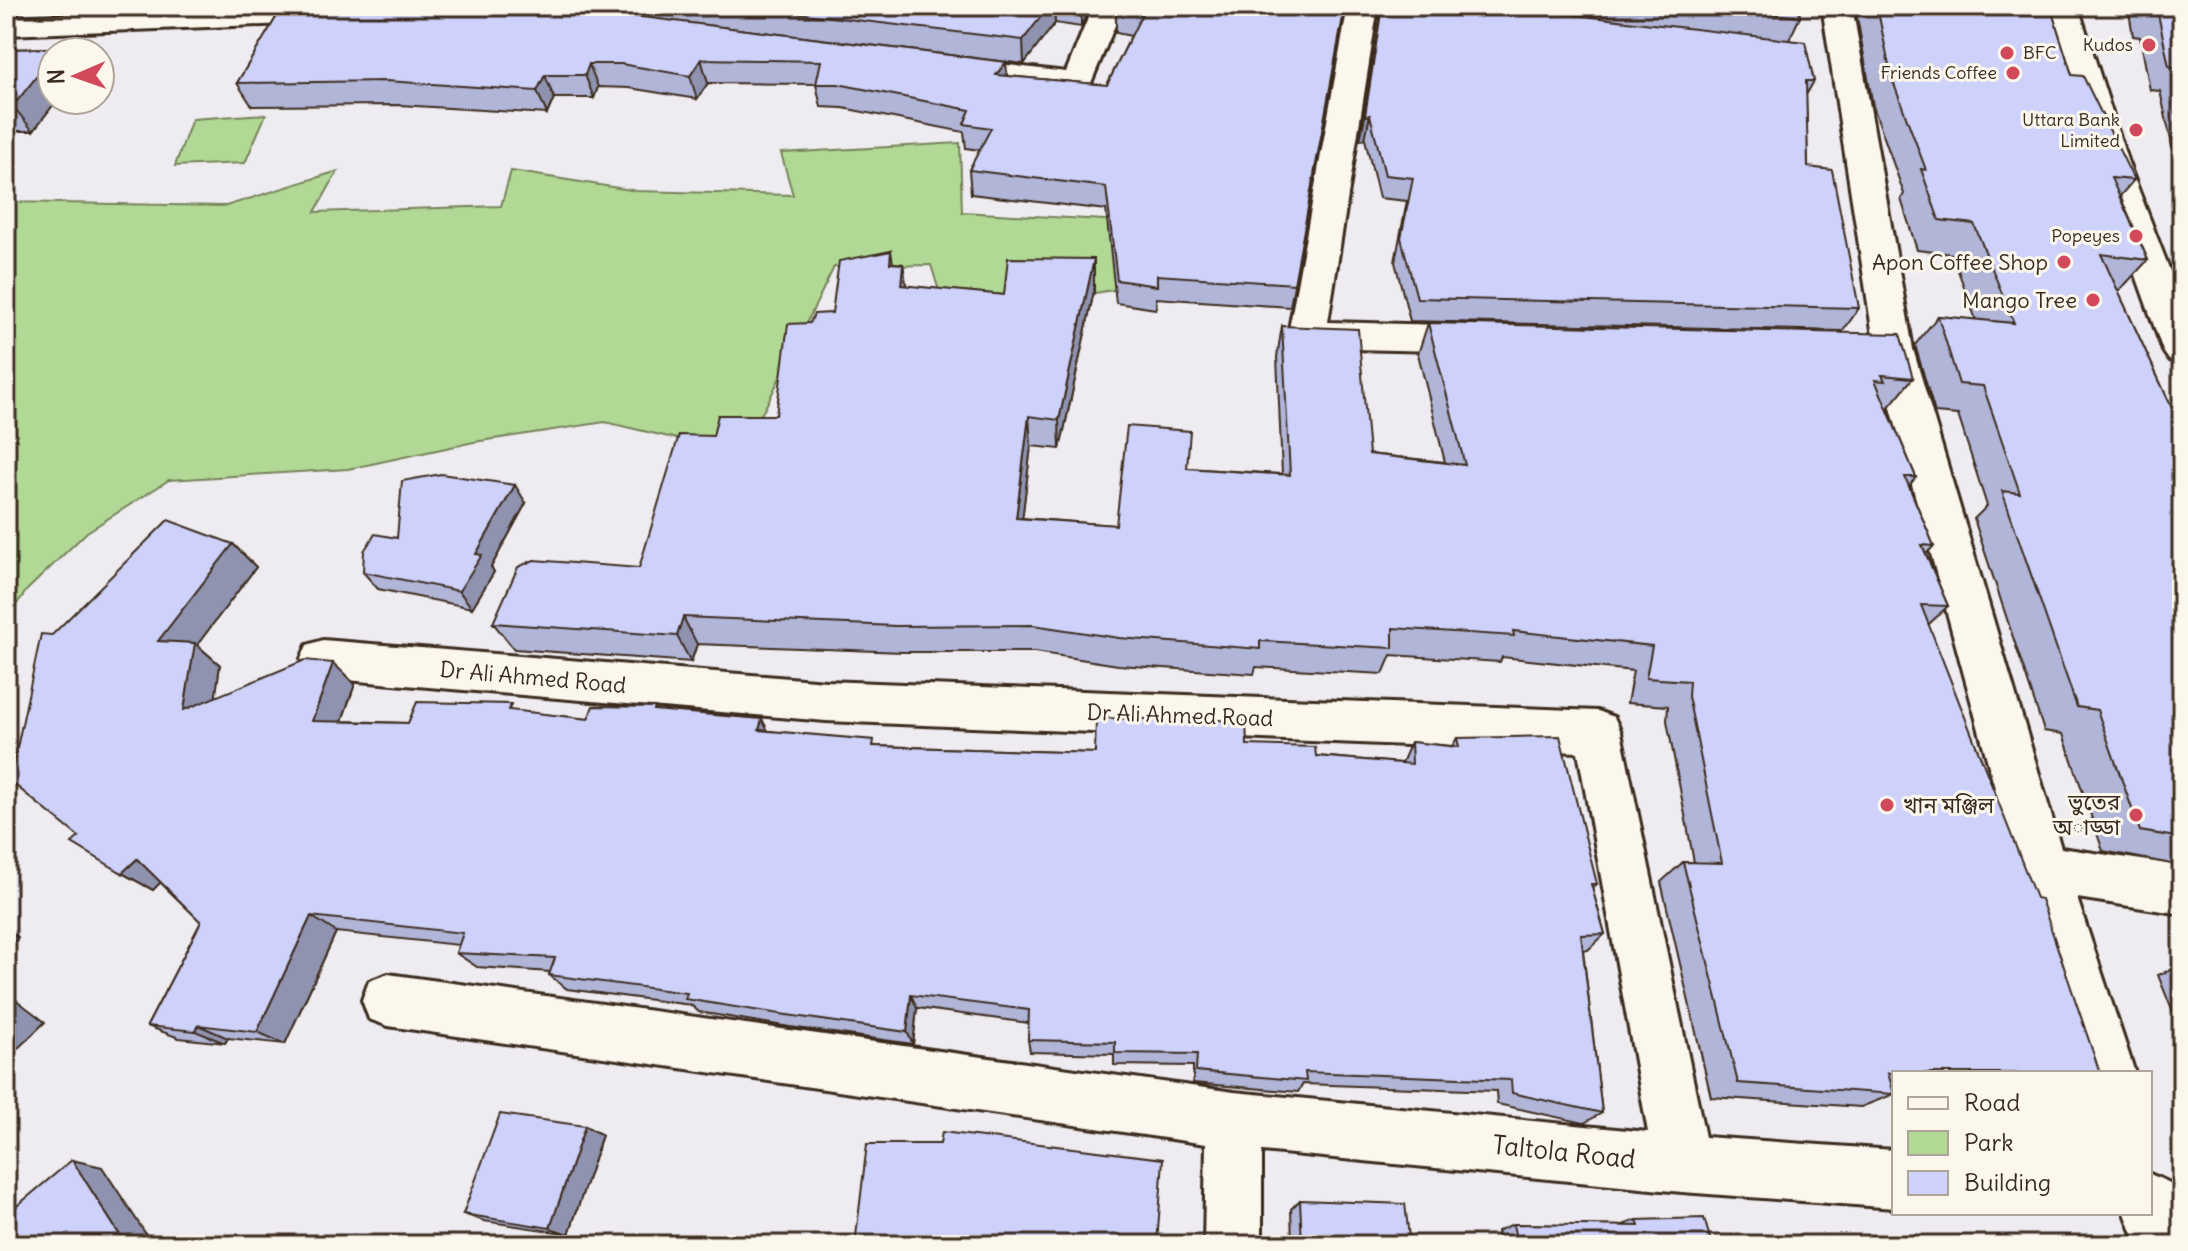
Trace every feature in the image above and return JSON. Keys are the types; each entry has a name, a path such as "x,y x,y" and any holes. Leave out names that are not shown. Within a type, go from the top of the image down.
{"street":[{"path":"925,64 1077,83 1108,6"},
{"path":"1363,6 1307,335 1513,340"},
{"path":"1837,6 1832,59 1878,348 2107,1071"},
{"path":"2063,6 2111,160 2182,351"},
{"path":"2088,6 2149,208 2182,293"},
{"path":"6,26 370,13"},
{"name":"Dr Ali Ahmed Road","path":"323,659 826,701 1598,732 1682,1164"},
{"path":"2042,869 2182,890"},
{"name":"Taltola Road","path":"388,1000 1234,1120 1682,1164 1892,1179"},
{"path":"1233,1245 1234,1120"},
{"path":"2152,1208 2166,1245"}],"green space":[{"path":"266,114 245,163 175,166 192,119"},
{"path":"960,143 962,212 1157,223 1130,287 984,312 945,310 931,265 834,267 765,408 737,453 605,422 474,442 348,469 169,480 87,532 27,590 6,619 6,202 226,206 338,171 315,212 501,206 511,171 637,191 793,195 781,153"}],"building":[{"path":"283,6 502,6 634,16 1006,62 996,75 1107,85 1142,14 1116,9 1117,6 1345,6 1294,284 1157,275 1157,286 1117,280 1106,187 969,170 991,128 964,124 970,110 838,84 816,84 821,61 701,59 690,76 621,64 589,64 585,75 545,75 537,91 386,81 237,83"},
{"path":"739,6 1049,6 1023,40"},
{"path":"1382,6 1499,6 1805,42 1814,81 1806,81 1808,167 1832,170 1859,308 1417,298 1401,238 1413,178 1385,175 1370,115 1365,116"},
{"path":"1701,6 1798,6 1800,17"},
{"path":"1877,6 2050,6 2072,75 2083,76 2134,180 2111,178 2148,260 2101,254 2182,430 2182,838 2140,831 2097,710 2077,707 2002,491 2020,493 1983,386 1959,384 1938,316 2014,323 1974,224 1939,220 1921,169 1926,170 1891,76"},
{"path":"2150,6 2182,6 2182,79 2179,68 2169,66 2158,14 2151,13"},
{"path":"36,48 36,77 13,106 6,106 6,49"},
{"path":"891,251 890,263 903,264 901,285 1004,295 1008,258 1094,259 1059,420 1029,416 1016,518 1116,525 1127,426 1190,431 1187,468 1290,475 1282,326 1358,329 1369,454 1465,465 1428,323 1900,334 1913,378 1882,375 1885,381 1875,380 1916,477 1905,477 1934,546 1922,545 1948,606 1921,605 2036,898 2041,899 2099,1071 1892,1071 1888,1073 1892,1094 1738,1083 1683,862 1722,863 1688,696 1689,681 1646,678 1652,646 1513,631 1514,636 1393,628 1393,648 1260,641 1260,649 1119,638 1033,625 896,626 683,617 677,636 493,623 518,567 534,560 639,568 679,435 713,436 718,415 776,415 788,324 810,323 814,314 832,313 839,261"},
{"path":"441,474 515,485 476,554 482,555 459,591 363,572 364,551 375,534 397,538 402,481"},
{"path":"168,520 233,544 158,641 195,643 184,710 305,660 333,663 312,721 408,723 417,702 511,704 509,710 588,719 593,706 655,707 654,710 762,719 759,730 874,740 873,746 1095,753 1096,718 1246,721 1247,745 1315,747 1316,756 1412,764 1411,742 1459,747 1457,738 1560,736 1597,884 1591,884 1605,934 1581,935 1602,1113 1512,1093 1511,1080 1305,1072 1306,1081 1196,1071 1197,1054 1115,1053 1115,1042 1028,1040 1029,1010 911,995 907,1032 780,1014 685,999 687,993 549,975 555,958 456,953 463,933 311,916 257,1032 198,1025 195,1031 147,1026 201,922 137,859 122,873 72,843 79,837 10,781 41,634 52,635"},
{"path":"6,1004 15,1011 6,1019"},
{"path":"500,1114 585,1126 550,1228 463,1214"},
{"path":"942,1132 1163,1159 1157,1245 855,1245 867,1144 940,1144"},
{"path":"72,1160 126,1245 6,1245 6,1215"},
{"path":"1300,1200 1405,1204 1410,1245 1302,1245"},
{"path":"1704,1218 1712,1245 1517,1245 1513,1224 1639,1226 1637,1220"}],"place":[{"name":"Kudos","path":"2149,45"},
{"name":"BFC","path":"2007,53"},
{"name":"Friends Coffee","path":"2013,73"},
{"name":"Uttara Bank Limited","path":"2136,130"},
{"name":"Popeyes","path":"2136,236"},
{"name":"Apon Coffee Shop","path":"2064,262"},
{"name":"Mango Tree","path":"2093,300"},
{"name":"খান মঞ্জিল","path":"1887,805"},
{"name":"ভুতের অাড্ডা","path":"2136,815"}]}
